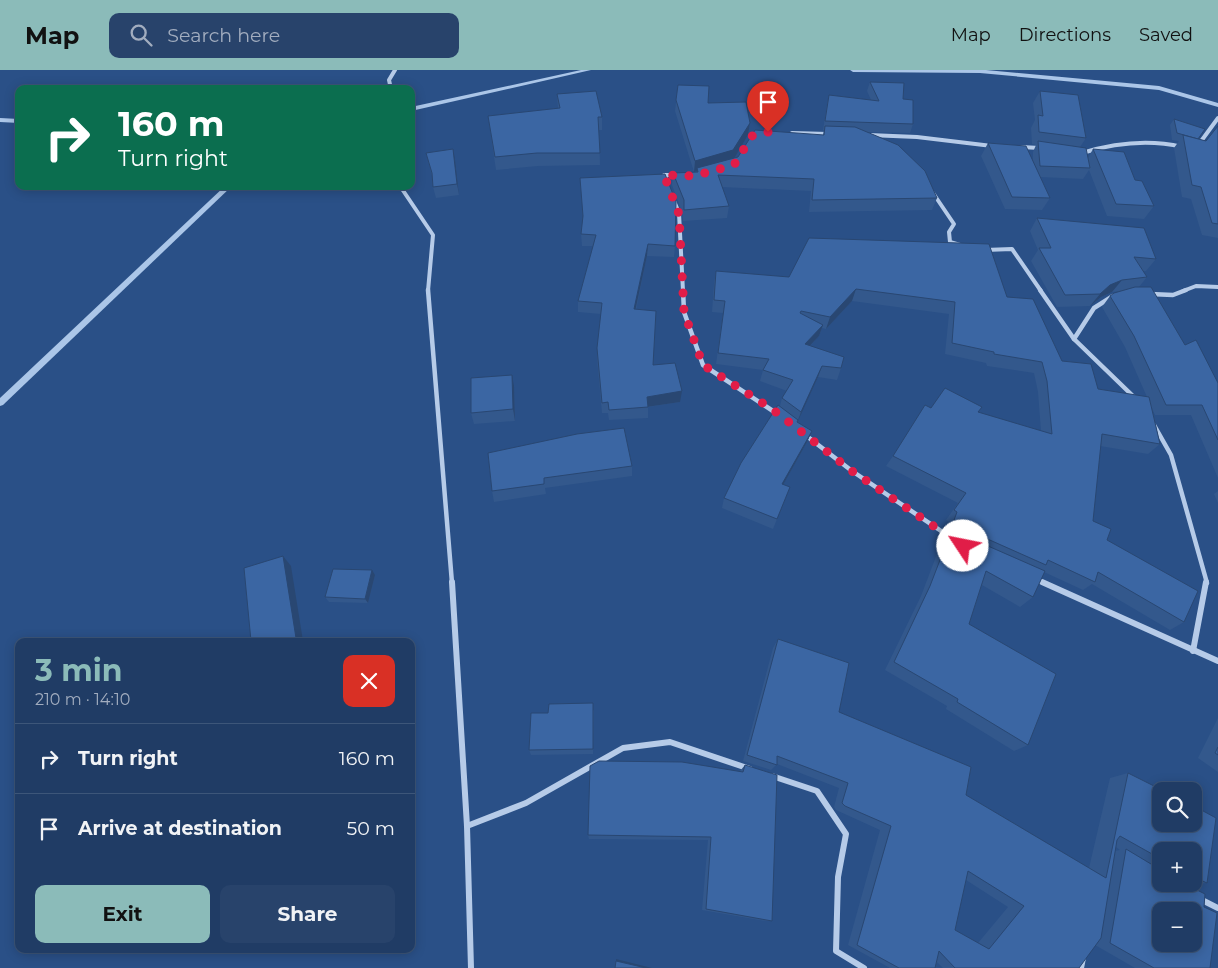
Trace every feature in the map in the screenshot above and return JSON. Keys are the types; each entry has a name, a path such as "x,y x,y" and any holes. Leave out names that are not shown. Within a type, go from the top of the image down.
{"street":[{"path":"390,85 389,80 395,70"},
{"path":"1195,150 1218,118"},
{"path":"1211,128 1218,129"},
{"path":"784,133 832,134"},
{"path":"860,135 916,137 970,145 998,146"},
{"path":"1077,155 1103,146 1163,141 1187,148"},
{"path":"1018,147 1045,149"},
{"path":"667,182 664,175 687,176"},
{"path":"928,186 954,224 949,232 950,242 963,247"},
{"path":"403,190 433,235 428,291 448,526 467,826 471,968"},
{"path":"673,198 679,214 684,312 703,365 786,420"},
{"path":"979,250 1012,249 1074,339 1142,405"},
{"path":"1145,294 1173,295 1196,286 1218,287"},
{"path":"1074,339 1094,308 1117,293"},
{"path":"1152,422 1171,456 1207,584 1193,651"},
{"path":"801,432 852,471 955,541"},
{"path":"1025,574 1218,661"},
{"path":"467,826 526,803 622,748 670,742 817,791 846,834 838,877 836,951 864,968"},
{"path":"1194,896 1218,908"},
{"path":"1081,968 1084,949"}],"building":[{"path":"870,82 904,83 903,99 913,100 913,124 825,121 829,95 879,101"},
{"path":"678,85 709,86 708,103 746,102 750,123 733,150 695,161 676,100"},
{"path":"596,91 602,117 598,117 600,153 537,153 495,157 488,116 560,108 557,94"},
{"path":"1040,91 1078,95 1086,138 1039,132 1038,115 1043,116"},
{"path":"1174,119 1205,129 1198,139 1177,133"},
{"path":"825,126 855,127 898,145 925,171 937,198 812,200 814,179 718,175 729,206 684,210 684,200 673,173 698,172 697,168 738,157 755,130 824,135"},
{"path":"1218,126 1218,224 1212,223 1201,187 1192,185 1183,135 1206,141"},
{"path":"1038,141 1086,148 1090,168 1040,166"},
{"path":"988,143 1026,146 1050,198 1012,197"},
{"path":"453,149 457,184 433,187 432,173 426,153"},
{"path":"1093,149 1124,152 1135,180 1142,181 1154,206 1116,204"},
{"path":"665,174 676,202 675,246 648,244 634,309 656,311 653,365 675,363 682,391 647,397 648,407 609,410 608,402 602,403 597,348 602,303 578,301 596,235 581,234 583,216 580,178"},
{"path":"1037,218 1144,228 1156,259 1134,257 1147,277 1122,280 1110,285 1100,294 1065,295 1039,248 1051,248"},
{"path":"809,238 989,244 1007,297 1033,299 1062,361 1091,364 1098,389 1149,397 1160,444 1102,434 1093,521 1111,529 1107,540 1198,591 1184,622 1098,572 1095,582 1048,560 1046,565 974,533 954,520 957,512 954,510 966,493 893,456 925,405 931,408 945,388 982,407 978,412 1052,434 1047,381 1042,362 994,354 994,352 952,343 955,302 856,289 830,317 801,311 800,313 823,325 805,344 844,357 841,368 822,366 801,412 782,398 793,380 763,370 769,359 718,353 725,301 714,300 716,271 789,277"},
{"path":"1135,287 1151,287 1185,345 1196,340 1218,383 1218,440 1202,405 1166,405 1134,336 1110,296"},
{"path":"512,375 513,409 471,413 471,378"},
{"path":"778,405 798,420 797,422 812,431 782,484 790,487 777,519 724,498 741,463"},
{"path":"624,428 632,466 544,478 544,484 492,491 488,453 577,434"},
{"path":"953,526 972,539 1045,571 1033,597 986,571 969,624 1056,674 1028,745 957,702 958,699 894,662 930,586"},
{"path":"283,556 296,638 251,638 244,568"},
{"path":"333,569 372,570 365,599 325,597"},
{"path":"778,639 849,663 839,712 971,767 966,795 1106,878 1128,773 1152,785 1152,832 1202,832 1202,810 1216,818 1207,883 1202,881 1202,842 1152,842 1152,854 1120,836 1117,840 1101,938 1079,968 955,968 939,951 935,968 899,968 857,945 891,826 842,803 848,783 777,756 777,765 747,755","holes":["968,871 1024,906 989,949 955,930"]},
{"path":"593,703 593,749 529,750 531,713 548,713 549,704"},
{"path":"599,761 682,762 743,772 745,765 777,775 772,921 706,909 711,837 588,835 590,766"},
{"path":"1126,849 1152,865 1152,892 1201,892 1205,894 1204,907 1217,913 1210,968 1154,968 1110,943"},
{"path":"616,961 646,968 615,968"}],"waterway":[{"path":"415,108 588,70"},
{"path":"853,70 980,71 1159,88 1218,105"},
{"path":"0,120 15,121"},
{"path":"0,403 225,190"}],"route":[{"path":"768,132 752,136 734,165 694,176 664,175 679,214 684,312 703,365 772,409 852,471 963,546"}]}
